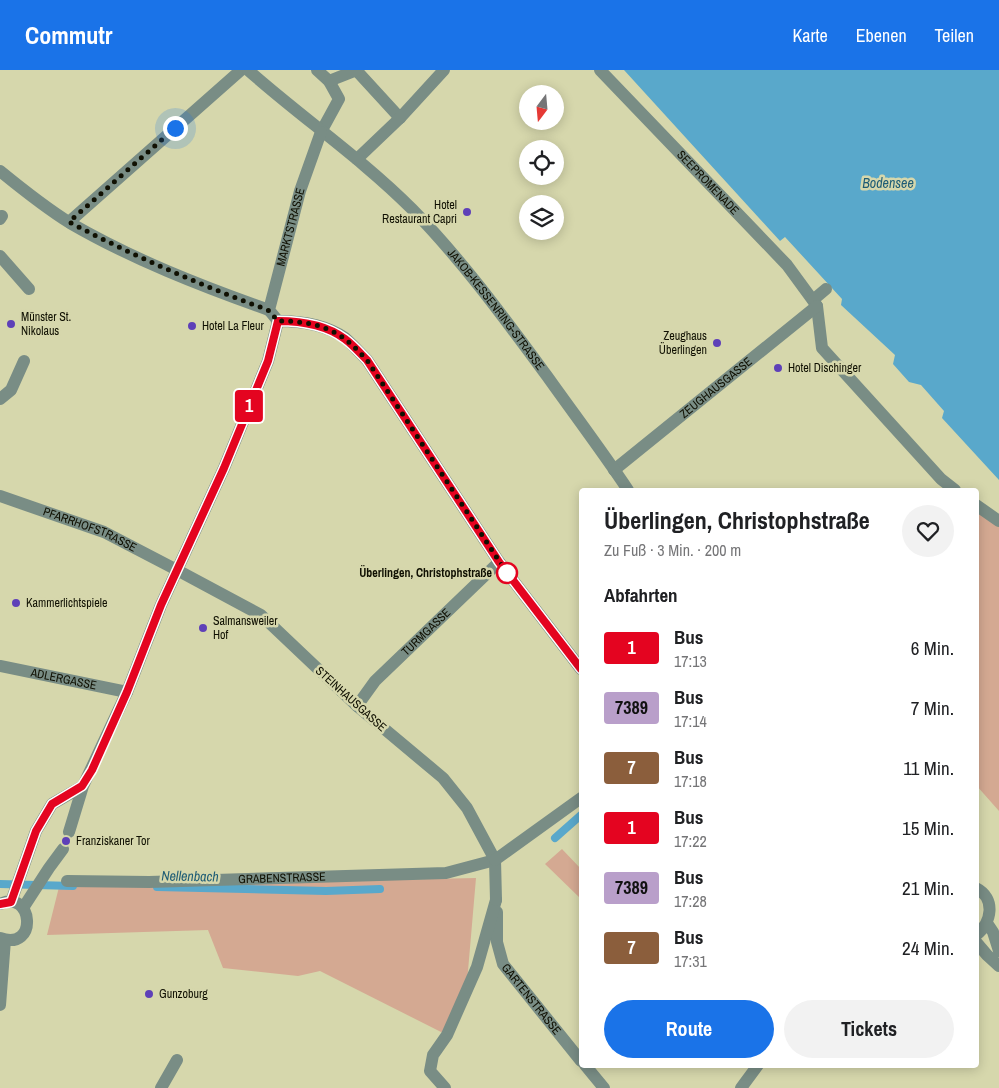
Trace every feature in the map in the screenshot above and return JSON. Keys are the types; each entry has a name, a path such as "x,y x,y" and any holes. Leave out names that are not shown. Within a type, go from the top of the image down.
{"street":[{"path":"69,222 240,70"},
{"name":"JAKOB-KESSENRING-STRASSE","path":"248,70 321,132 343,147 378,176 405,202 445,246 504,317 627,488"},
{"path":"317,70 329,81 356,70 400,118"},
{"path":"357,160 400,118 444,70"},
{"name":"SEEPROMENADE","path":"600,70 787,265 815,303 822,348 951,488"},
{"name":"MARKTSTRASSE","path":"268,310 300,191 321,132 339,99 329,81"},
{"path":"0,171 69,222 115,247 169,271 268,310 278,321 300,321 322,327 344,338 367,360 499,562 579,667"},
{"path":"0,256 29,289"},
{"path":"815,303 826,289"},
{"name":"ZEUGHAUSGASSE","path":"614,470 815,303"},
{"path":"68,832 82,786 92,770 127,692 161,605 224,468 268,361 278,321"},
{"path":"0,399 11,390 24,361"},
{"name":"PFARRHOFSTRASSE","path":"0,496 104,532 177,570"},
{"path":"979,507 999,521"},
{"name":"TURMGASSE","path":"357,706 375,681 499,562"},
{"name":"STEINHAUSGASSE","path":"177,570 261,615 357,706 442,778 467,808 495,860"},
{"name":"ADLERGASSE","path":"0,666 127,692"},
{"path":"0,1005 2,939 17,939 26,931 28,919 24,908 16,903 5,903 36,831 52,804 82,786"},
{"name":"GRABENSTRASSE","path":"67,881 159,882 446,873 495,860 579,799"},
{"path":"24,908 48,868 63,849"},
{"path":"445,1088 430,1071 433,1055 447,1035 477,967 496,900 495,860"},
{"path":"979,891 987,898 990,909 987,923 979,932"},
{"name":"GARTENSTRASSE","path":"496,900 498,942 502,964 579,1059"},
{"path":"987,923 993,932 999,951"},
{"path":"979,946 999,966"},
{"path":"161,1088 176,1060"},
{"path":"587,1068 604,1088"},
{"path":"740,1088 756,1068"}],"shaded area":[{"path":"979,512 999,526 999,811 979,788"},
{"path":"562,849 579,867 579,897 545,864"},
{"path":"476,878 466,994 447,1035 320,971 298,976 223,968 208,930 47,935 59,887"}],"water":[{"name":"Bodensee","path":"624,70 999,70 999,480 942,418 944,411 921,385 909,382 893,364 895,355 841,305 842,299 785,237 780,241"}],"waterway":[{"path":"555,838 579,817"},
{"name":"Nellenbach","path":"0,884 73,886"},
{"name":"Nellenbach","path":"157,887 326,891 380,889"}],"bus line":[{"name":"1","path":"0,904 11,902 36,831 52,804 82,786 92,770 127,692 161,605 224,468 268,361 278,321 300,321 322,327 344,338 367,360 499,562 579,666"}],"place":[{"name":"Hotel Restaurant Capri","path":"467,212"},
{"name":"Münster St. Nikolaus","path":"11,324"},
{"name":"Hotel La Fleur","path":"192,326"},
{"name":"Zeughaus Überlingen","path":"717,343"},
{"name":"Hotel Dischinger","path":"778,368"},
{"name":"Überlingen, Christophstraße","path":"507,573"},
{"name":"Kammerlichtspiele","path":"16,603"},
{"name":"Salmansweiler Hof","path":"203,628"},
{"name":"Franziskaner Tor","path":"66,841"},
{"name":"Gunzoburg","path":"149,994"}],"route":[{"path":"175,128 69,222 115,247 169,271 268,310 278,321 300,321 322,327 344,338 367,360 507,573"}]}
